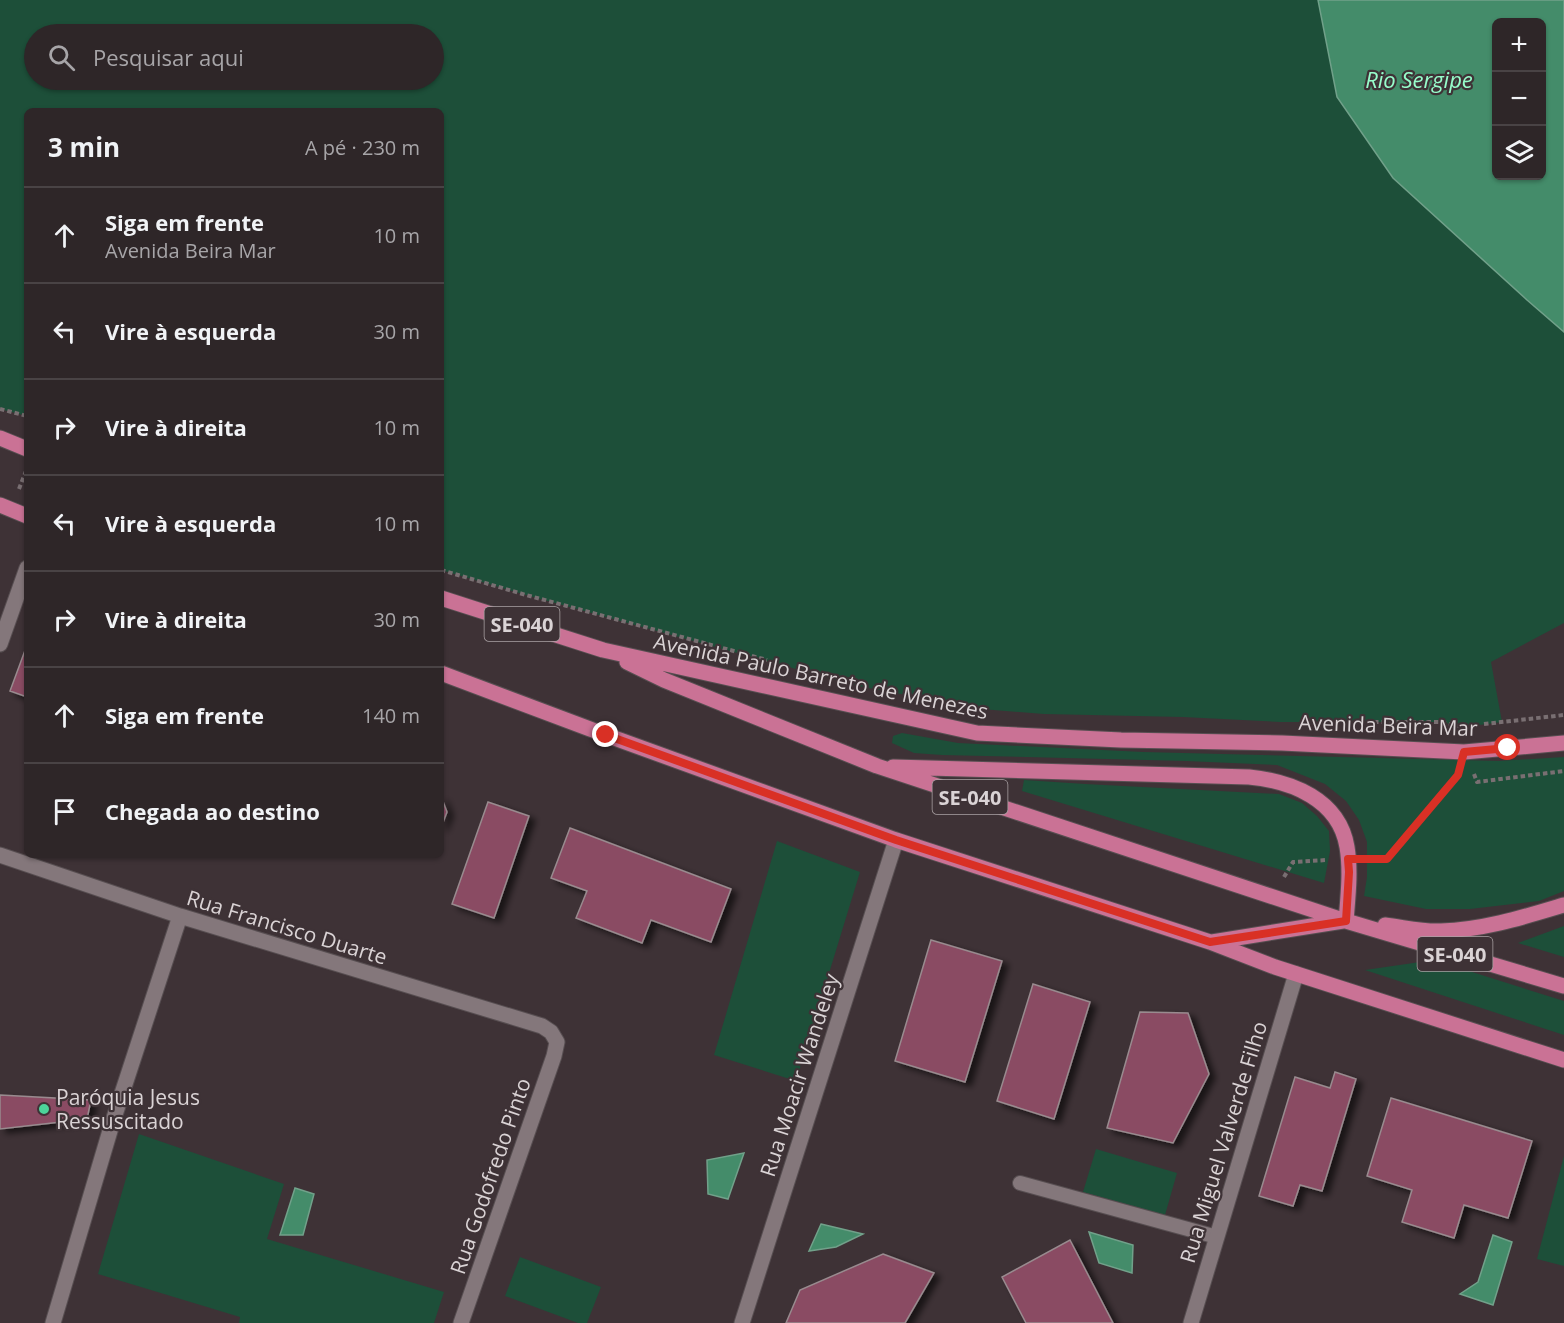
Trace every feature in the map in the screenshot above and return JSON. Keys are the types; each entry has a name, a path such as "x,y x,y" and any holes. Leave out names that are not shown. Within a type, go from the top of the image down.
{"main road":[{"path":"0,438 24,448"},
{"path":"0,505 24,515"},
{"name":"Avenida Paulo Barreto de Menezes","path":"444,599 603,650 977,733 1120,740 1282,743"},
{"name":"Avenida Paulo Barreto de Menezes","path":"603,650 664,680 877,766 1346,921 1564,987"},
{"path":"444,674 896,840 1210,942 1296,974 1564,1060"},
{"name":"Avenida Beira Mar","path":"1282,743 1464,752 1564,743"},
{"path":"877,766 1267,778 1305,792 1324,804 1337,819 1347,844 1349,872 1346,921"},
{"path":"1210,942 1346,921 1439,931 1474,928 1513,921 1564,905"}],"street":[{"path":"0,644 24,576"},
{"name":"Rua Moacir Wandeley","path":"742,1323 896,840"},
{"name":"Rua Francisco Duarte","path":"0,855 180,916 542,1026 557,1042"},
{"path":"52,1323 112,1124 180,916"},
{"name":"Rua Miguel Valverde Filho","path":"1191,1323 1296,974"},
{"name":"Rua Godofredo Pinto","path":"461,1323 557,1042"}],"lane":[{"path":"1020,1183 1217,1237"}],"path":[{"path":"0,409 24,415"},
{"path":"444,571 769,661"},
{"path":"1474,726 1564,715"},
{"path":"1372,722 1441,722 1464,727"},
{"path":"1293,862 1387,859 1458,775 1464,752"}],"shaded area":[{"path":"0,0 1318,0 1337,97 1393,178 1564,332 1564,623 1491,662 1502,722 1464,727 1441,722 1281,722 1044,714 981,709 858,686 444,571 444,108 24,108 24,415 0,409"},
{"path":"902,733 958,743 1143,752 1499,761 1564,757 1564,891 1539,901 1470,909 1426,909 1364,896 1367,877 1367,842 1359,820 1346,801 1325,784 1277,765 914,753 892,743 893,736"},
{"path":"1024,780 1279,794 1302,803 1329,831 1330,851 1324,883 1022,791"},
{"path":"777,841 860,872 796,1081 714,1055"},
{"path":"1564,926 1564,957 1518,943"},
{"path":"1434,960 1564,1001 1564,1035 1365,970"},
{"path":"139,1134 284,1184 267,1239 444,1292 434,1323 239,1323 240,1317 98,1274"},
{"path":"1096,1149 1177,1173 1165,1215 1083,1192"},
{"path":"1564,1156 1564,1266 1537,1259"},
{"path":"520,1257 601,1287 587,1323 578,1323 505,1296"}],"water":[{"name":"Rio Sergipe","path":"1318,0 1564,0 1564,332 1393,178 1337,97"},
{"path":"744,1153 728,1199 708,1194 707,1160"},
{"path":"295,1188 314,1194 303,1235 280,1235"},
{"path":"821,1224 863,1234 836,1247 809,1251"},
{"path":"1089,1232 1133,1245 1132,1273 1099,1263"},
{"path":"1493,1235 1512,1242 1493,1305 1460,1294 1478,1282"}],"building":[{"path":"24,653 24,696 10,691"},
{"path":"488,802 529,816 494,918 452,904"},
{"path":"444,804 447,812 444,820"},
{"path":"570,828 731,889 711,942 651,920 642,943 576,918 587,891 551,878"},
{"path":"931,940 1002,961 965,1082 895,1061"},
{"path":"1033,984 1090,1002 1054,1119 997,1101"},
{"path":"1140,1012 1188,1013 1209,1074 1173,1143 1107,1128"},
{"path":"1335,1072 1356,1079 1322,1191 1300,1185 1293,1206 1259,1196 1295,1077 1330,1088"},
{"name":"Paróquia Jesus Ressuscitado","path":"0,1095 91,1100 87,1119 0,1129"},
{"path":"1391,1098 1532,1141 1508,1218 1464,1205 1454,1238 1402,1222 1412,1190 1367,1176"},
{"path":"1070,1240 1113,1323 1026,1323 1002,1277"},
{"path":"883,1254 934,1273 905,1323 786,1323 800,1290"}],"place":[{"name":"Paróquia Jesus Ressuscitado","path":"44,1109"}],"route":[{"path":"606,735 896,840 1210,942 1346,921 1348,859 1387,859 1458,775 1464,752 1508,748"}]}
